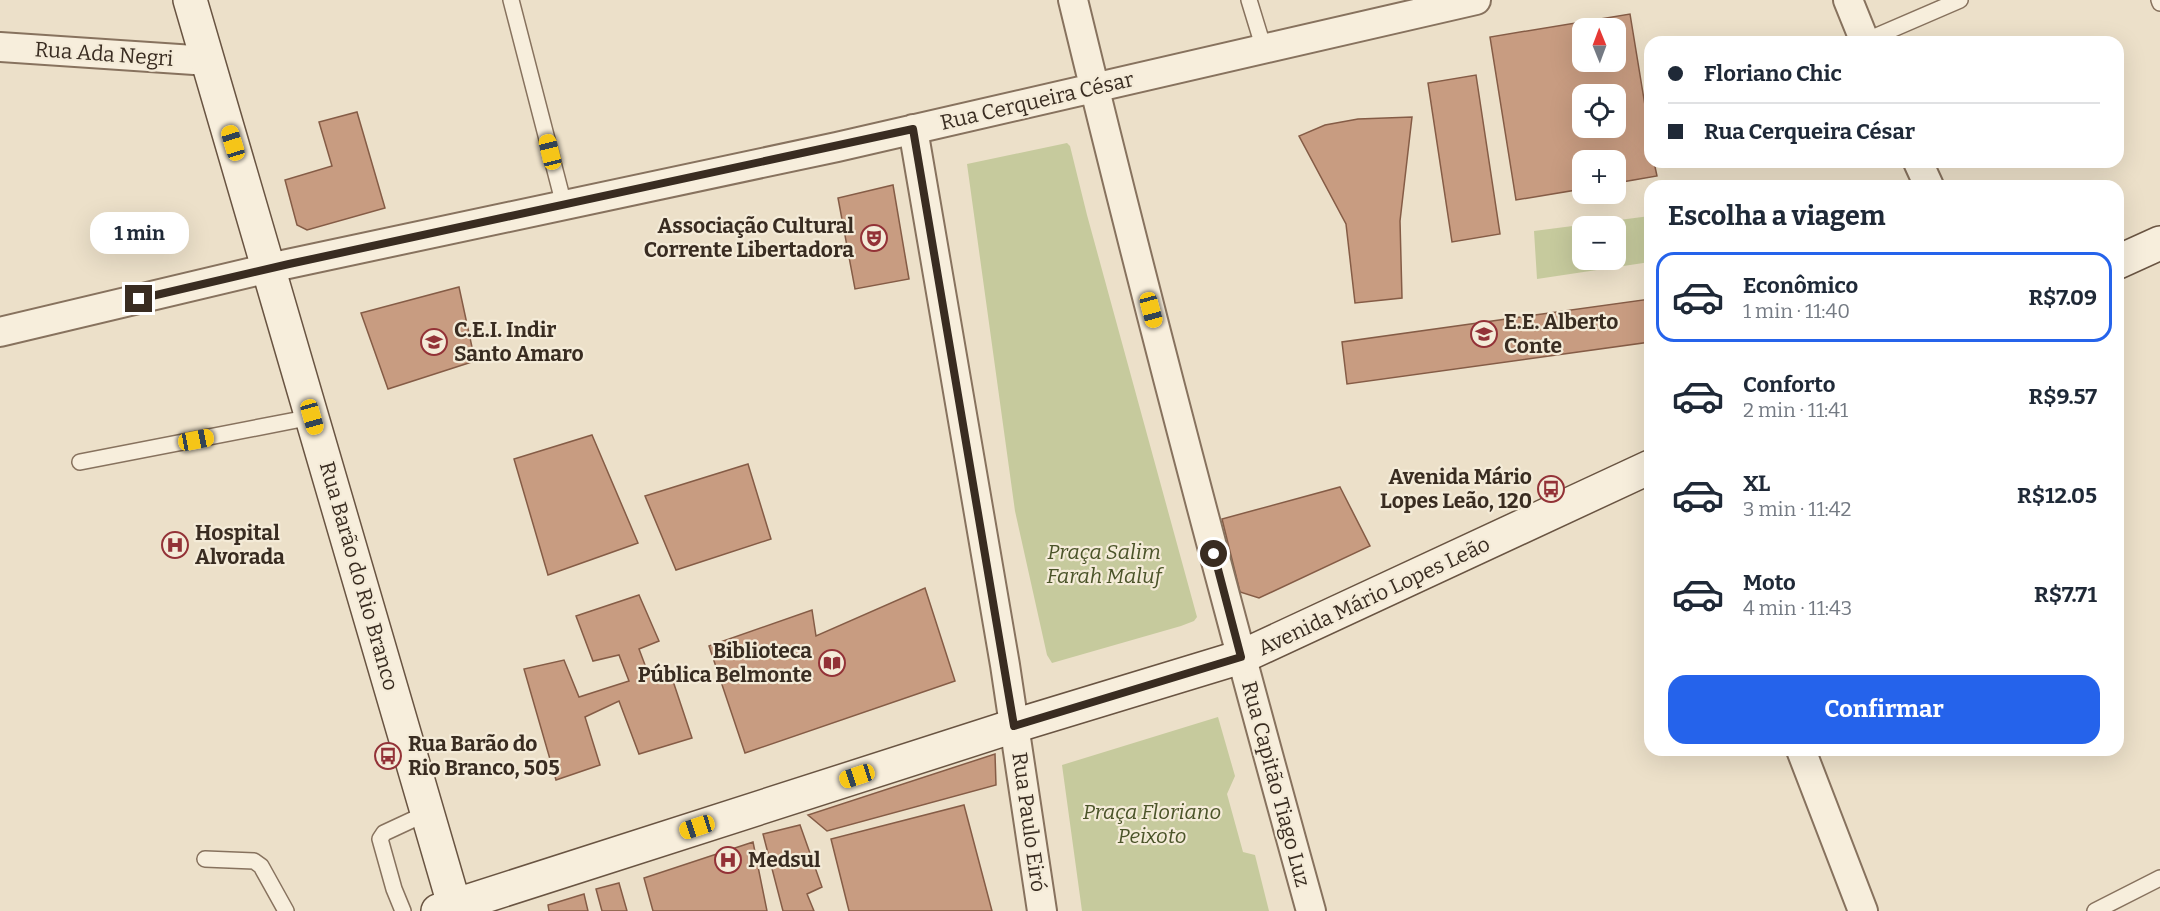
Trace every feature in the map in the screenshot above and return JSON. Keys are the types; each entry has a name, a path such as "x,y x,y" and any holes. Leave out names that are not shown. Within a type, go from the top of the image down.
{"street":[{"name":"Rua Barão do Rio Branco","path":"190,0 427,813 449,909"},
{"name":"Rua Capitão Tiago Luz","path":"1073,0 1241,657 1311,911"},
{"path":"1848,0 1863,36"},
{"name":"Rua Cerqueira César","path":"0,332 269,268 913,129 1470,1"},
{"name":"Rua Ada Negri","path":"0,47 208,61"},
{"name":"Rua Paulo Eiró","path":"913,129 1014,726 1042,911"},
{"path":"2124,260 2157,249"},
{"name":"Avenida Mário Lopes Leão","path":"449,909 1014,726 1241,657 1644,470"},
{"path":"1803,756 1863,911"}],"lane":[{"path":"512,0 564,205"},
{"path":"1249,0 1264,49"},
{"path":"1877,36 1960,0"},
{"path":"80,462 312,417"},
{"path":"403,911 394,889 380,839 384,833 427,813"},
{"path":"205,859 254,861 261,866 286,911"},
{"path":"2095,911 2112,907 2160,878"}],"green space":[{"name":"Praça Salim Farah Maluf","path":"1067,143 1070,146 1197,617 1194,621 1181,626 1052,663 1047,655 1015,511 967,164"},
{"path":"1644,217 1644,263 1626,266 1626,219"},
{"path":"1572,226 1572,270 1597,270 1537,279 1534,231"},
{"name":"Praça Floriano Peixoto","path":"1218,717 1235,776 1227,794 1243,852 1255,855 1269,911 1082,911 1062,765"}],"building":[{"path":"1630,14 1644,99 1644,168 1655,168 1657,176 1626,181 1626,150 1572,150 1572,191 1516,200 1490,37 1572,24 1572,72 1626,72 1626,18 1606,18"},
{"path":"1476,75 1500,234 1452,242 1428,83"},
{"path":"357,112 385,208 307,230 297,225 285,180 332,166 319,122"},
{"path":"1412,117 1400,221 1402,298 1355,303 1346,224 1299,136 1325,125 1358,119"},
{"name":"Associação Cultural Corrente Libertadora","path":"893,185 909,279 855,289 838,198"},
{"path":"459,287 475,361 388,389 361,313"},
{"path":"1644,300 1644,343 1347,384 1342,342"},
{"path":"592,435 638,543 548,575 514,459"},
{"path":"748,464 771,539 676,570 645,496"},
{"path":"1340,487 1370,546 1259,598 1240,592 1222,519"},
{"name":"Biblioteca Pública Belmonte","path":"925,588 955,681 745,753 709,646 812,610 816,636"},
{"path":"639,595 659,641 639,649 648,673 668,666 692,738 639,754 619,701 585,717 600,765 556,780 524,669 564,660 579,697 629,681 619,655 593,661 576,616"},
{"path":"995,754 996,785 827,831 808,815"},
{"path":"964,805 992,911 849,911 831,839"},
{"path":"800,825 822,887 807,894 814,911 783,911 763,834"},
{"name":"Medsul","path":"753,842 767,911 653,911 644,878"},
{"path":"619,883 627,911 602,911 596,889"},
{"path":"584,894 588,911 549,911 548,905"}],"place":[{"name":"Associação Cultural Corrente Libertadora","path":"874,238"},
{"name":"E.E. Alberto Conte","path":"1484,334"},
{"name":"C.E.I. Indir Santo Amaro","path":"434,342"},
{"name":"Avenida Mário Lopes Leão, 120","path":"1551,489"},
{"name":"Hospital Alvorada","path":"175,545"},
{"name":"Biblioteca Pública Belmonte","path":"832,663"},
{"name":"Rua Barão do Rio Branco, 505","path":"388,756"},
{"name":"Medsul","path":"728,860"}],"route":[{"path":"139,299 289,264 913,129 1002,643 1014,726 1241,657 1214,554"}]}
